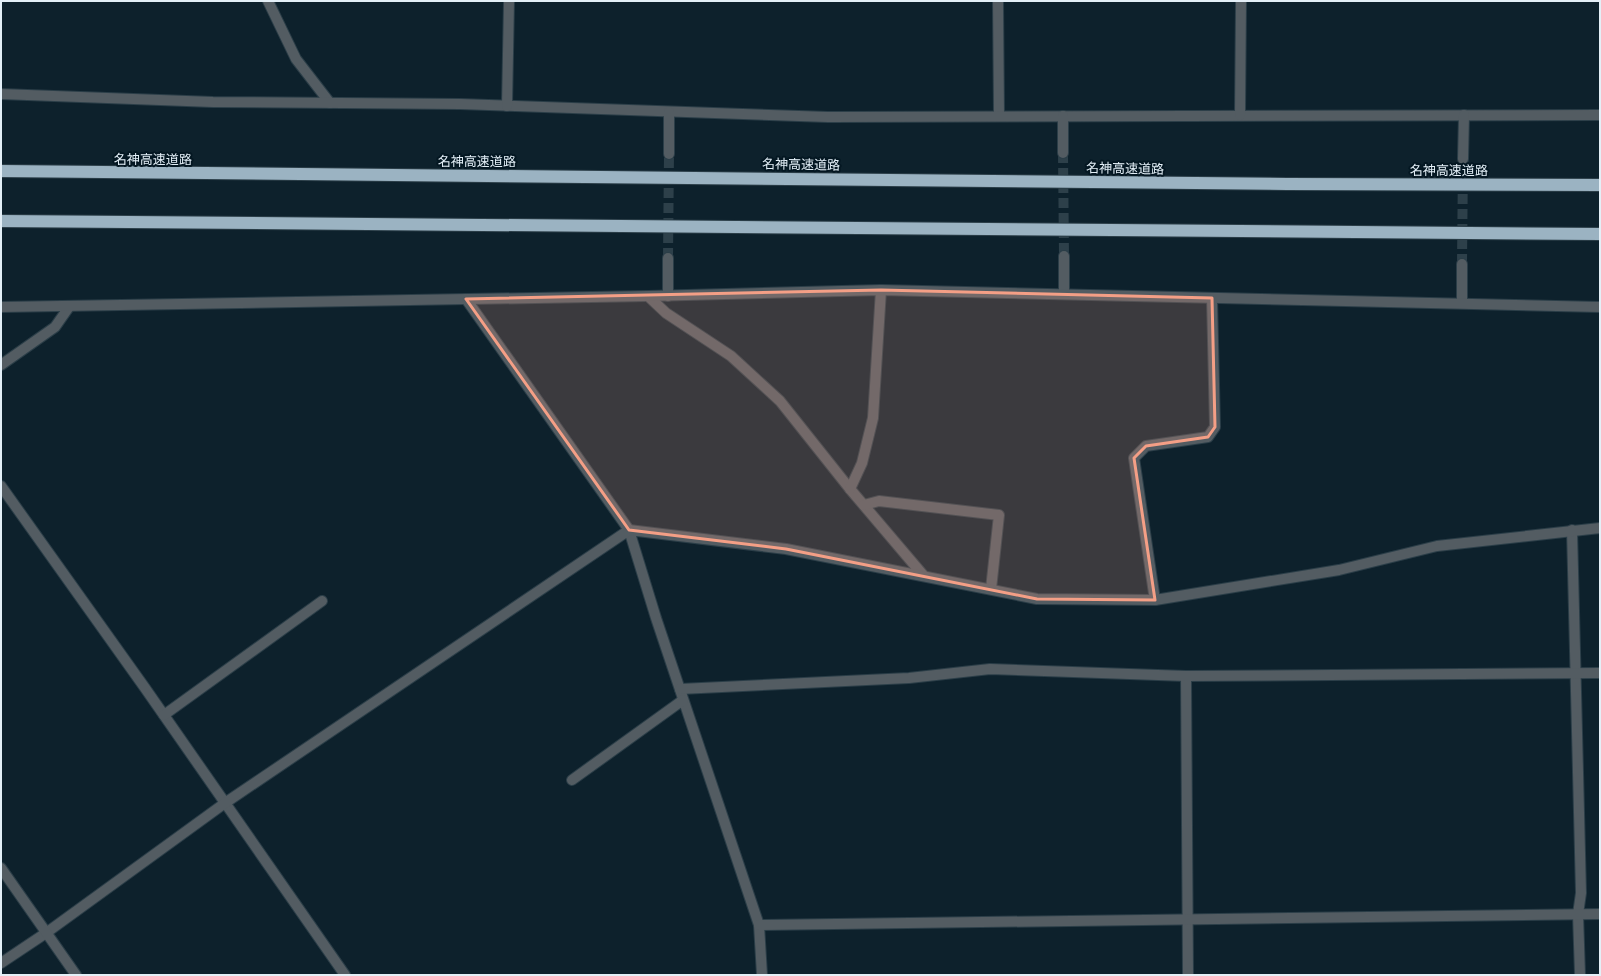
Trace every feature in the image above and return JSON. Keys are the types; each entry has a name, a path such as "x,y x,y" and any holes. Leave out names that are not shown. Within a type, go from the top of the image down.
{"highway":[{"name":"名神高速道路","path":"1,171 1287,184 1600,185"},
{"path":"1,220 1600,234"}],"street":[{"path":"268,1 296,60 330,102"},
{"path":"507,106 509,1"},
{"path":"998,1 999,116"},
{"path":"1240,115 1241,1"},
{"path":"1,94 213,102 330,102 507,106 828,117 1600,115"},
{"path":"668,154 669,112"},
{"path":"1463,159 1464,115"},
{"path":"1063,116 1063,153"},
{"path":"1064,256 1064,294"},
{"path":"668,258 668,296"},
{"path":"1462,264 1462,303"},
{"path":"850,489 862,462 873,418 881,290"},
{"path":"1,307 668,296 881,290 1600,307"},
{"path":"648,296 666,313 730,356 780,400 850,489 923,575"},
{"path":"1154,600 1134,458 1146,446 1208,437 1215,427 1212,298"},
{"path":"466,299 629,530 683,700 759,925 762,975"},
{"path":"1,365 55,327 69,307"},
{"path":"1,486 164,715 345,975"},
{"path":"864,505 879,501 999,515 991,589"},
{"path":"1,963 46,933 225,802 629,530 786,549 923,575 1037,599 1154,600 1339,570 1437,546 1600,528"},
{"path":"1572,530 1581,893 1578,914 1580,975"},
{"path":"164,715 322,601"},
{"path":"680,689 909,678 990,669 1186,676 1600,673"},
{"path":"1186,676 1188,975"},
{"path":"572,780 683,700"},
{"path":"1,868 76,975"},
{"path":"759,925 1600,914"}],"highlighted area":[{"path":"881,290 1212,298 1215,427 1208,437 1146,446 1134,458 1155,600 1037,599 786,549 629,530 466,299"}],"tunnel":[{"path":"1063,153 1064,256"},
{"path":"668,258 669,154"},
{"path":"1462,264 1463,159"}]}
